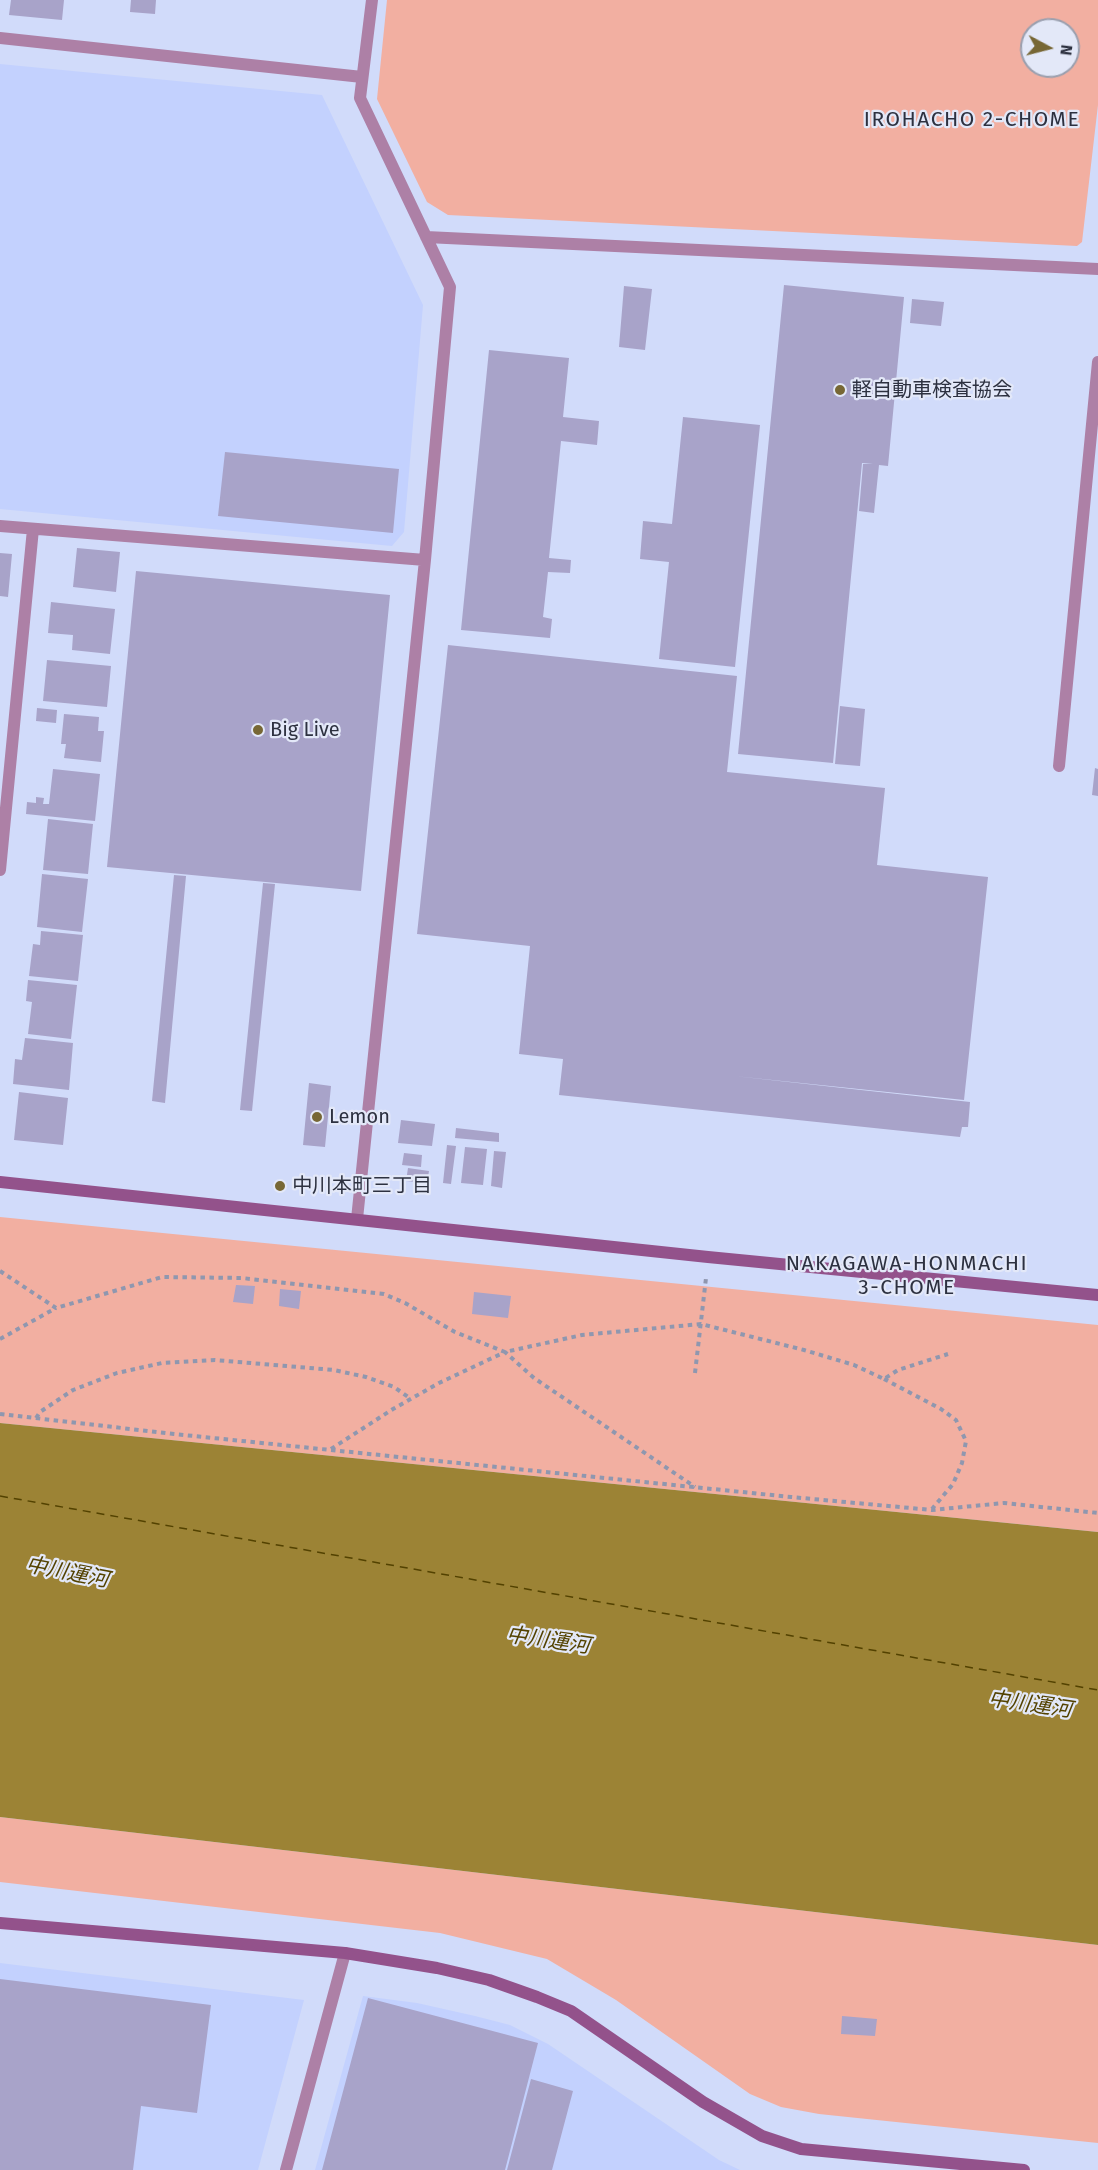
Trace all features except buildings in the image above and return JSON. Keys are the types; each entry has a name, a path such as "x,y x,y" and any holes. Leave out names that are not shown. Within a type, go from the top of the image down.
{"street":[{"path":"357,1219 425,560 450,287 360,98 372,0"},
{"path":"0,38 362,77"},
{"path":"426,237 1098,269"},
{"path":"1059,766 1098,362"},
{"path":"0,526 425,560"},
{"path":"0,870 33,529"},
{"path":"0,1182 708,1257 1098,1295"},
{"path":"0,1923 345,1953 437,1968 489,1980 571,2011 703,2102 762,2136 801,2149 1024,2170"},
{"path":"286,2170 345,1953"}],"path":[{"path":"695,1373 708,1257"},
{"path":"0,1271 56,1308"},
{"path":"0,1339 56,1308 162,1277 242,1278 384,1294 405,1303 455,1332 505,1352 534,1378 696,1488"},
{"path":"331,1449 411,1399 505,1352 582,1335 700,1324 854,1365 941,1409 956,1419 966,1441 962,1463 953,1484 932,1509"},
{"path":"884,1379 898,1370 948,1354"},
{"path":"36,1418 40,1412 73,1390 117,1373 162,1363 215,1359 334,1370 366,1377 394,1387 411,1399"},
{"path":"0,1414 696,1488 932,1509 1004,1503 1098,1513"}],"shaded area":[{"path":"387,0 1098,0 1098,105 1082,242 1077,246 448,215 427,202 377,99"},
{"path":"0,64 322,95 423,305 404,532 392,546 0,509"},
{"path":"0,1217 1098,1325 1098,1532 0,1423"},
{"path":"0,1817 1098,1945 1098,2143 819,2114 781,2107 750,2094 616,2000 547,1959 440,1933 0,1882"},
{"path":"0,1963 304,2000 258,2170 0,2170"},
{"path":"363,1996 417,2003 510,2025 548,2044 719,2160 740,2170 315,2170"}],"water":[{"name":"中川運河","path":"0,1423 1098,1532 1098,1945 0,1817"}],"ferry route":[{"path":"0,1496 1098,1690"}],"place":[{"name":"軽自動車検査協会","path":"840,390"},
{"name":"Big Live","path":"258,730"},
{"name":"Lemon","path":"317,1117"},
{"name":"中川本町三丁目","path":"280,1186"}],"district":[{"name":"IROHACHO 2-CHOME","path":"972,120"},
{"name":"NAKAGAWA-HONMACHI 3-CHOME","path":"907,1276"}]}
